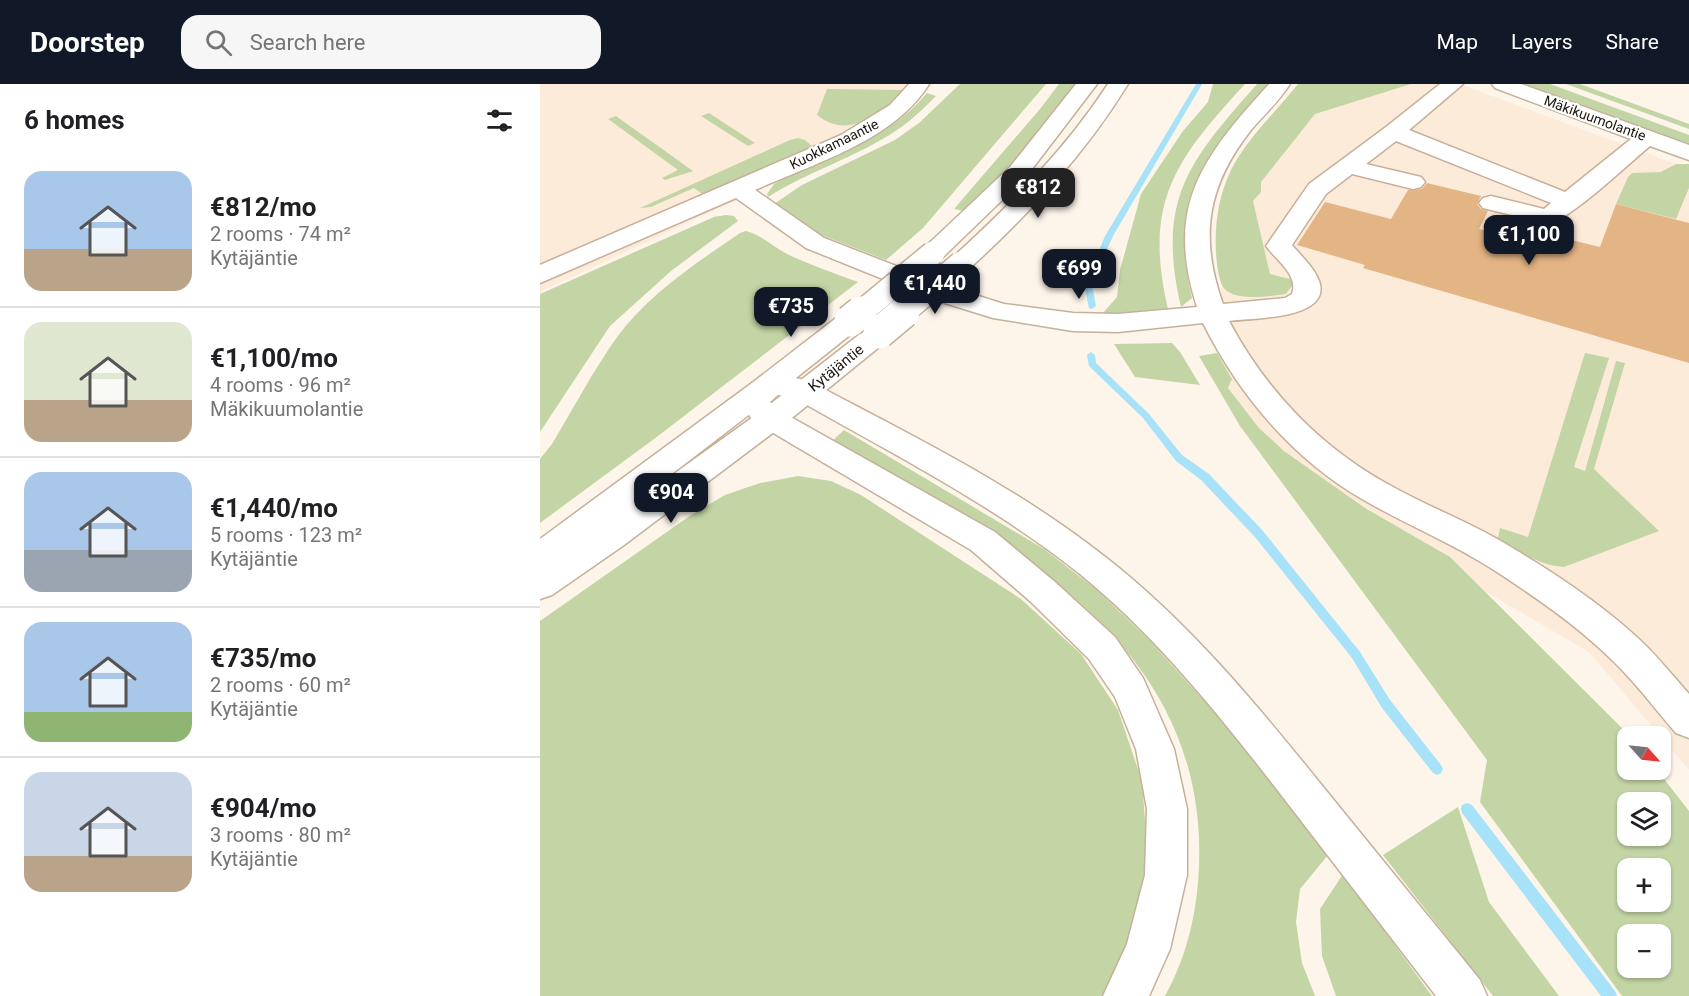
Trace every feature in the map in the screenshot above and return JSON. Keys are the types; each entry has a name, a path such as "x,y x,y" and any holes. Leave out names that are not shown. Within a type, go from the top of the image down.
{"main road":[{"name":"Kuokkamaantie","path":"540,275 849,140 889,116 911,97 919,84"},
{"name":"Kytäjäntie","path":"540,585 612,536 766,405 850,321 933,253 1018,172 1087,84"},
{"name":"Kytäjäntie","path":"807,391 961,263 1035,192 1078,141 1118,84"},
{"path":"1280,84 1223,153 1208,179 1199,205 1196,230 1198,274 1212,315 1234,359 1299,435 1338,467 1370,489 1470,540 1548,589 1626,650 1689,721"},
{"path":"738,189 815,243 972,304 1038,319 1118,323 1291,306 1306,295 1309,290 1308,283 1279,246 1317,189 1394,132 1453,84"},
{"name":"Mäkikuumolantie","path":"1502,84 1689,153"},
{"path":"1394,132 1568,202"},
{"path":"1491,203 1548,217 1647,137"},
{"path":"1348,165 1413,182"},
{"path":"1126,996 1148,949 1166,875 1165,799 1155,749 1130,688 1102,648 1043,592 982,541 766,405 774,385 787,385 807,391 984,490 1044,529 1093,566 1149,615 1236,707 1464,996"},
{"name":"Kytäjäntie","path":"540,557 766,405"}],"shaded area":[{"path":"540,84 933,84 906,114 871,137 540,292"},
{"path":"1397,84 1460,84 1689,169 1689,770 1671,749 1671,726 1652,726 1589,652 1331,501 1259,428 1228,388 1232,378 1217,353 1226,233 1305,108"}],"green space":[{"path":"960,84 1046,84 923,228 886,260 819,234 774,204 802,185 895,140 919,123"},
{"path":"1059,84 1076,84 1007,170 964,211 954,209 1040,109"},
{"path":"1213,84 1245,84 1200,136 1183,160 1171,185 1163,211 1160,239 1161,272 1168,309 1102,314 1117,297 1120,270 1141,194 1183,131 1208,102"},
{"path":"1257,84 1269,84 1211,157 1198,180 1189,205 1185,232 1186,263 1192,298 1181,307 1174,270 1173,237 1176,209 1184,184 1196,160 1213,136"},
{"path":"1298,84 1411,84 1315,114 1261,182 1261,192 1253,201 1270,274 1290,279 1293,284 1286,294 1255,297 1233,294 1227,291 1222,284 1216,257 1216,228 1225,185 1244,149"},
{"path":"1523,84 1550,84 1689,135 1689,146"},
{"path":"1566,84 1580,84 1689,124 1689,129"},
{"path":"827,89 905,90 875,115 853,125 841,125 829,122 817,115"},
{"path":"927,93 936,96 913,118 882,140 768,197 767,194 774,184 875,135 911,110"},
{"path":"709,113 755,143 748,146 701,116"},
{"path":"616,116 693,171 665,180 662,178 678,170 608,119"},
{"path":"798,138 812,146 704,195 694,188 651,207 640,208 790,140"},
{"path":"1676,164 1689,164 1689,188 1676,219 1616,204 1632,173 1661,172"},
{"path":"734,216 738,221 671,271 610,326 540,432 540,294 714,217"},
{"path":"746,231 796,258 858,282 658,436 540,523 540,459 552,444 617,337 658,293 723,244"},
{"path":"1172,343 1200,385 1135,377 1114,344"},
{"path":"1217,353 1232,379 1228,388 1259,428 1284,451 1365,508 1450,557 1620,726 1617,726 1617,780 1665,780 1689,811 1689,996 1622,996 1480,802 1487,760 1240,426 1199,356"},
{"path":"1585,353 1609,358 1574,467 1585,471 1616,361 1625,363 1594,469 1659,531 1564,567 1555,566 1537,561 1498,538 1500,528 1528,537"},
{"path":"844,430 1044,549 1097,590 1149,640 1231,730 1328,855 1300,889 1296,922 1302,963 1315,996 1165,996 1182,959 1193,919 1198,879 1199,838 1187,764 1160,699 1120,644 1071,595 1014,552 830,443"},
{"path":"798,476 831,481 861,495 1021,599 1081,654 1118,710 1142,781 1146,833 1144,898 1108,996 540,996 540,621 691,515 725,495 760,483"},
{"path":"1458,807 1489,902 1559,996 1493,996 1383,855"},
{"path":"1343,874 1432,996 1336,996 1322,956 1320,909"}],"building":[{"path":"1427,183 1481,196 1477,204 1481,209 1488,211 1479,229 1559,250 1563,238 1600,247 1616,204 1689,223 1689,363 1363,268 1365,265 1297,245 1325,202 1391,219 1408,190 1422,189"}],"waterway":[{"path":"1092,306 1086,264 1101,254 1109,236 1199,84"},
{"path":"1091,355 1092,364 1146,416 1179,458 1205,477 1259,534 1356,655 1386,704 1437,769"},
{"path":"1467,809 1610,996"}]}
